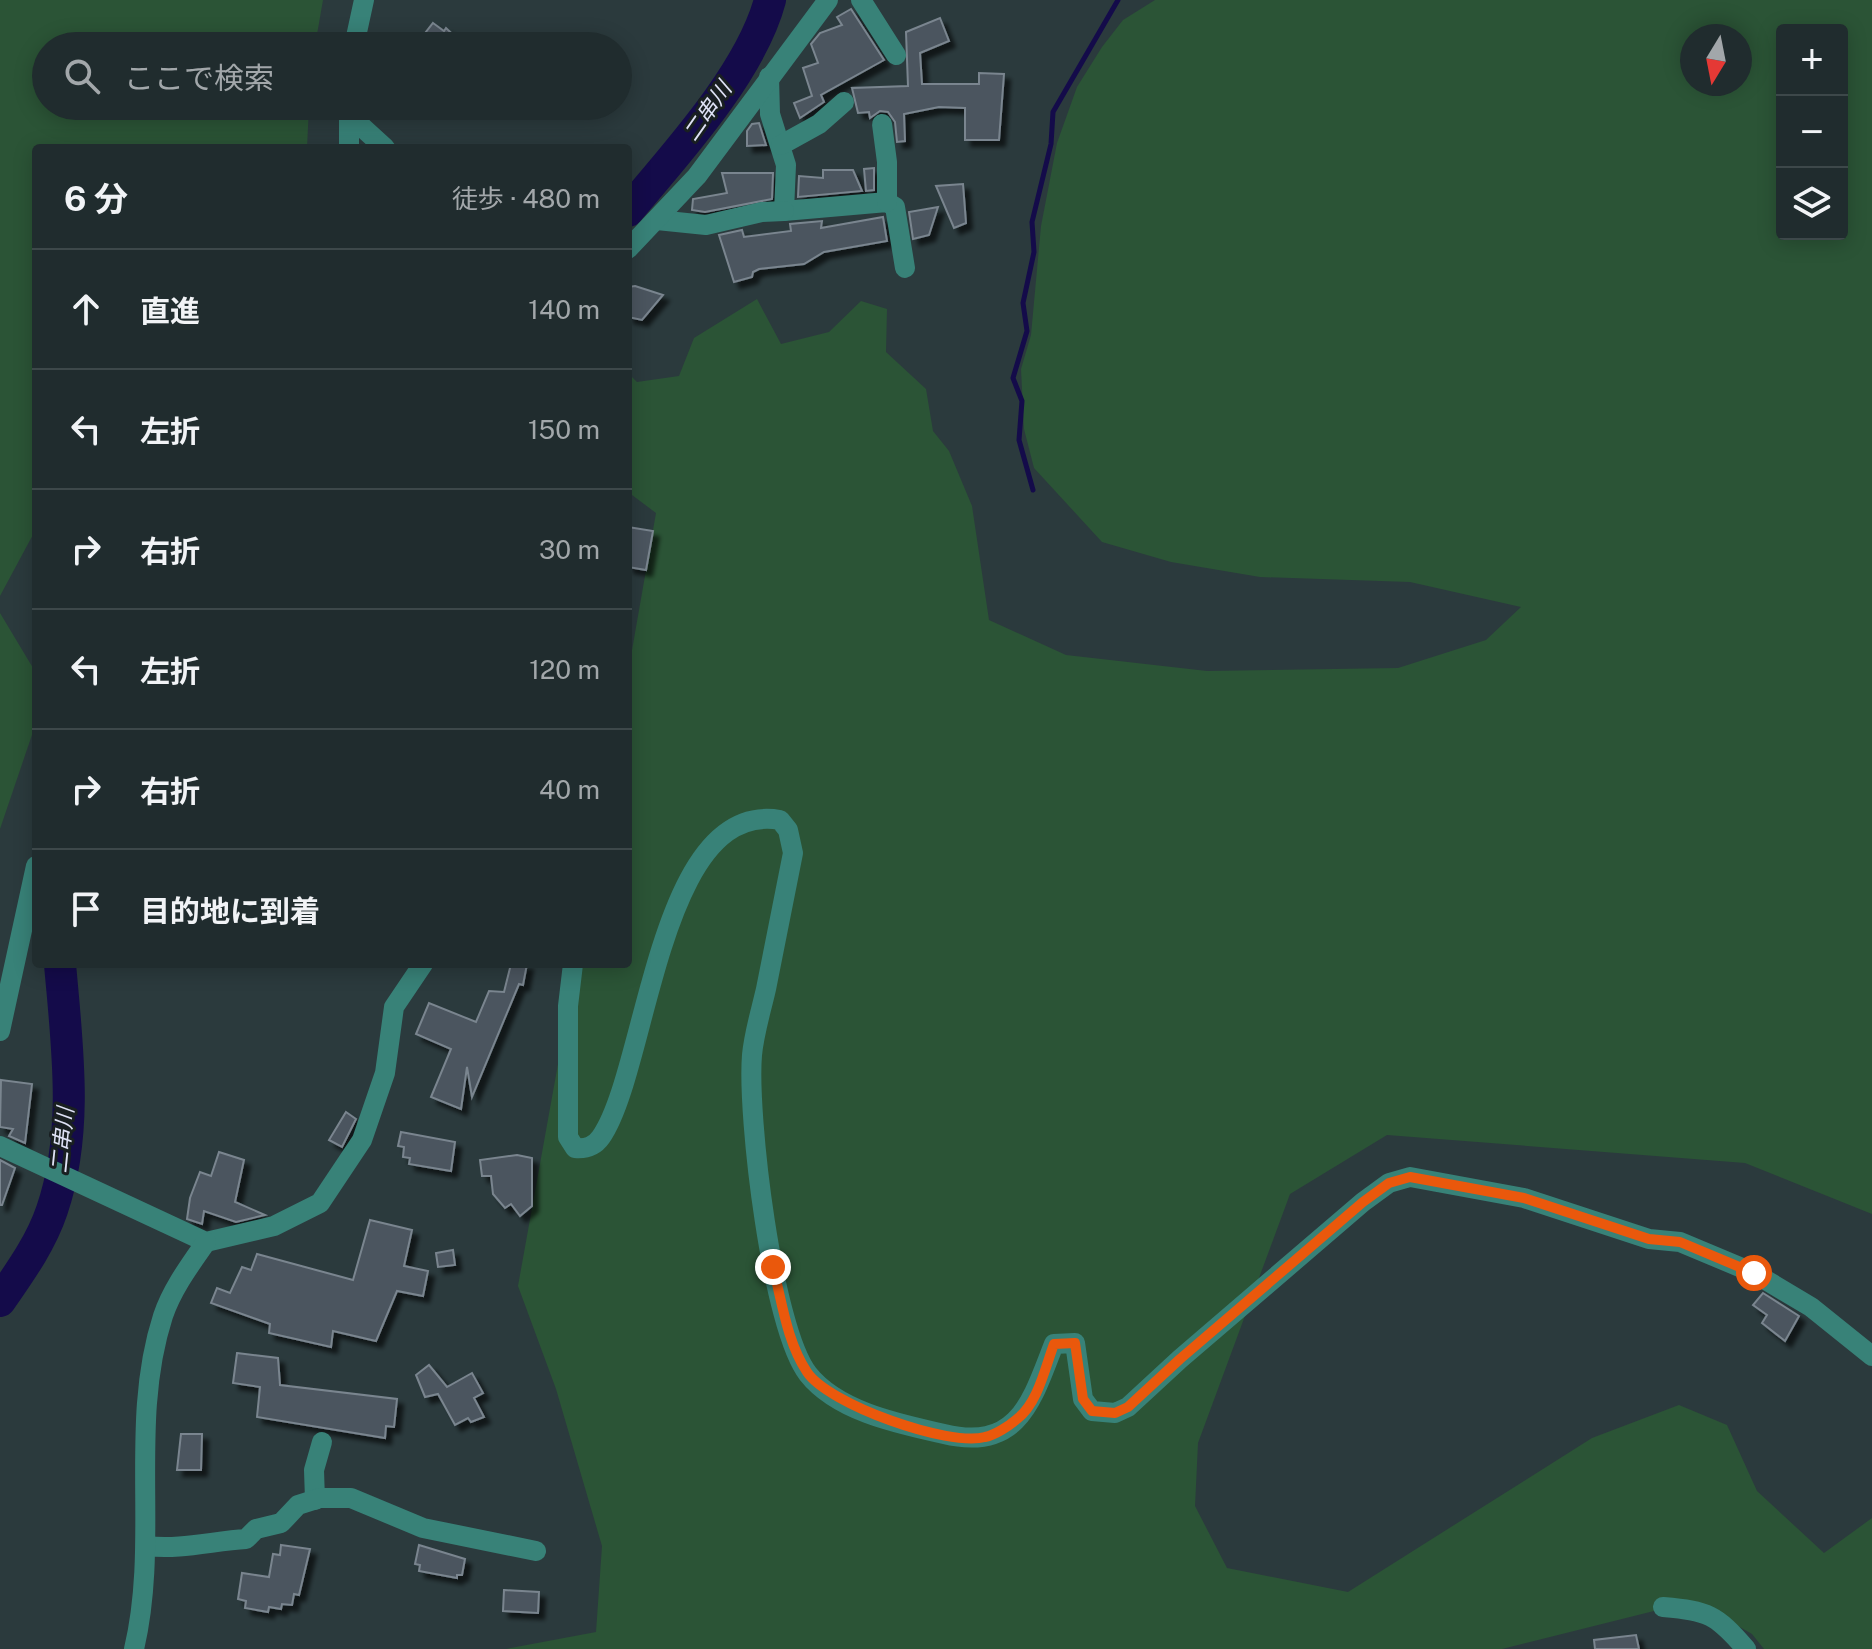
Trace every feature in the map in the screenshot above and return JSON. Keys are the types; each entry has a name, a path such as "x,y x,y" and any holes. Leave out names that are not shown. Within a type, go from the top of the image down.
{"street":[{"path":"357,32 364,0"},
{"path":"632,245 697,176 828,0"},
{"path":"861,0 896,55"},
{"path":"769,77 770,114 786,165 784,211"},
{"path":"781,145 819,124 844,102"},
{"path":"349,120 349,144"},
{"path":"358,120 381,144"},
{"path":"882,124 887,202"},
{"path":"657,220 706,225 762,212 887,202 895,207 905,268"},
{"path":"573,968 568,1006 568,1137 575,1148 586,1149 600,1139 622,1090 657,958 689,883 728,829 752,820 780,820 788,830 793,853 752,1055 758,1174 773,1267 794,1348 808,1374 835,1397 902,1424 960,1438 985,1437 1029,1408 1054,1344 1068,1341 1075,1343 1083,1399 1092,1411 1115,1413 1128,1407 1363,1202 1389,1183 1410,1177 1524,1198 1649,1239 1680,1242 1765,1280 1811,1307 1872,1356"},
{"path":"0,1031 32,884"},
{"path":"0,1146 206,1242 274,1226 320,1203 362,1140 385,1073 394,1007 420,968"},
{"path":"134,1649 143,1611 147,1546 147,1398 163,1315 184,1273 206,1242"},
{"path":"315,1500 314,1470 322,1442"},
{"path":"147,1546 171,1549 203,1541 246,1539 256,1529 281,1523 298,1505 315,1500 351,1498 423,1528 536,1551"},
{"path":"1663,1607 1702,1611 1716,1617 1746,1649"}],"green space":[{"path":"0,0 323,0 317,32 32,32 32,120 308,120 307,144 32,144 32,536 0,596"},
{"path":"1155,0 1872,0 1872,1214 1745,1163 1387,1135 1290,1194 1198,1443 1195,1506 1227,1568 1348,1592 1592,1438 1679,1405 1727,1425 1757,1491 1824,1553 1872,1518 1872,1649 1764,1649 1752,1634 1694,1601 1502,1649 506,1649 596,1632 602,1546 556,1389 518,1286 575,968 632,968 632,650 656,513 632,495 632,377 637,382 679,376 694,338 757,299 781,344 829,332 861,301 887,309 886,352 926,389 933,431 949,451 972,506 989,620 1066,655 1207,671 1398,668 1486,640 1521,607 1410,582 1260,577 1171,562 1102,542 1034,468 1024,429 1021,369 1031,335 1041,226 1057,143 1077,87 1123,20"},
{"path":"0,613 32,666 32,735 0,829"}],"building":[{"path":"851,9 884,60 821,95 824,102 800,118 794,103 812,96 803,68 818,63 811,44 820,33 842,25 837,17"},
{"path":"940,18 949,41 920,53 922,84 979,84 979,73 1004,74 999,140 965,140 965,108 939,107 904,114 905,141 897,142 895,122 888,112 880,111 870,118 869,112 858,113 852,88 908,86 906,32"},
{"path":"433,23 450,32 426,32"},
{"path":"759,123 766,145 747,146 747,131 752,124"},
{"path":"874,168 874,190 866,191 864,169"},
{"path":"823,170 853,170 862,191 798,197 799,176 823,178"},
{"path":"722,173 773,173 772,199 705,212 692,210 693,199 727,193"},
{"path":"963,184 966,223 954,228 936,186"},
{"path":"938,207 929,235 913,239 909,212"},
{"path":"883,217 887,241 824,252 804,264 759,269 753,272 752,277 734,282 719,235 742,230 744,237 791,231 790,224 822,221 821,228"},
{"path":"632,286 663,295 642,320 632,318"},
{"path":"632,528 653,531 646,570 632,568"},
{"path":"510,968 526,968 523,985 519,984 472,1097 467,1067 461,1109 431,1097 451,1049 416,1034 429,1003 476,1022 489,991 504,992"},
{"path":"1,1080 32,1084 25,1143 9,1136 13,1129 0,1127"},
{"path":"346,1112 356,1119 342,1147 329,1140"},
{"path":"401,1132 455,1142 451,1171 409,1164 410,1158 403,1157 404,1147 398,1146"},
{"path":"219,1152 244,1160 235,1202 265,1215 236,1222 204,1211 202,1224 187,1219 190,1198 200,1172 211,1176"},
{"path":"517,1155 532,1158 532,1206 520,1216 511,1204 505,1208 493,1194 491,1176 482,1176 480,1160"},
{"path":"0,1160 15,1168 2,1205 0,1205"},
{"path":"370,1220 412,1230 404,1266 428,1271 423,1296 397,1291 376,1341 333,1331 331,1347 269,1333 270,1324 211,1303 217,1288 230,1293 242,1267 251,1270 257,1254 353,1280"},
{"path":"453,1250 455,1265 438,1267 436,1253"},
{"path":"1763,1293 1799,1316 1785,1341 1762,1323 1767,1315 1753,1305"},
{"path":"237,1353 278,1358 280,1385 397,1399 394,1427 386,1426 385,1438 257,1417 260,1387 233,1383"},
{"path":"429,1365 447,1387 472,1373 483,1393 474,1398 484,1417 471,1422 468,1418 455,1425 438,1394 425,1397 416,1375"},
{"path":"181,1434 202,1434 201,1470 177,1470"},
{"path":"281,1545 310,1549 299,1595 294,1594 292,1605 282,1604 281,1609 269,1607 268,1612 245,1608 246,1601 238,1599 242,1573 269,1577 273,1554 280,1555"},
{"path":"419,1545 465,1559 462,1575 457,1575 457,1578 419,1571 420,1565 415,1564"},
{"path":"504,1590 539,1592 538,1613 503,1611"},
{"path":"1636,1635 1639,1649 1595,1649 1594,1640"}],"waterway":[{"name":"二串川","path":"632,206 689,138 729,83 747,55 770,0"},
{"path":"1033,490 1019,440 1022,401 1013,378 1027,331 1023,303 1034,252 1032,222 1051,144 1053,112 1118,0"},
{"name":"二串川","path":"0,1301 42,1234 52,1210 66,1150 69,1088 60,968"}],"route":[{"path":"773,1267 794,1348 808,1374 835,1397 902,1424 960,1438 985,1437 1017,1419 1029,1408 1054,1344 1068,1341 1075,1343 1083,1399 1092,1411 1115,1413 1128,1407 1363,1202 1389,1183 1410,1177 1524,1198 1612,1224 1649,1239 1680,1242 1754,1273"}]}
